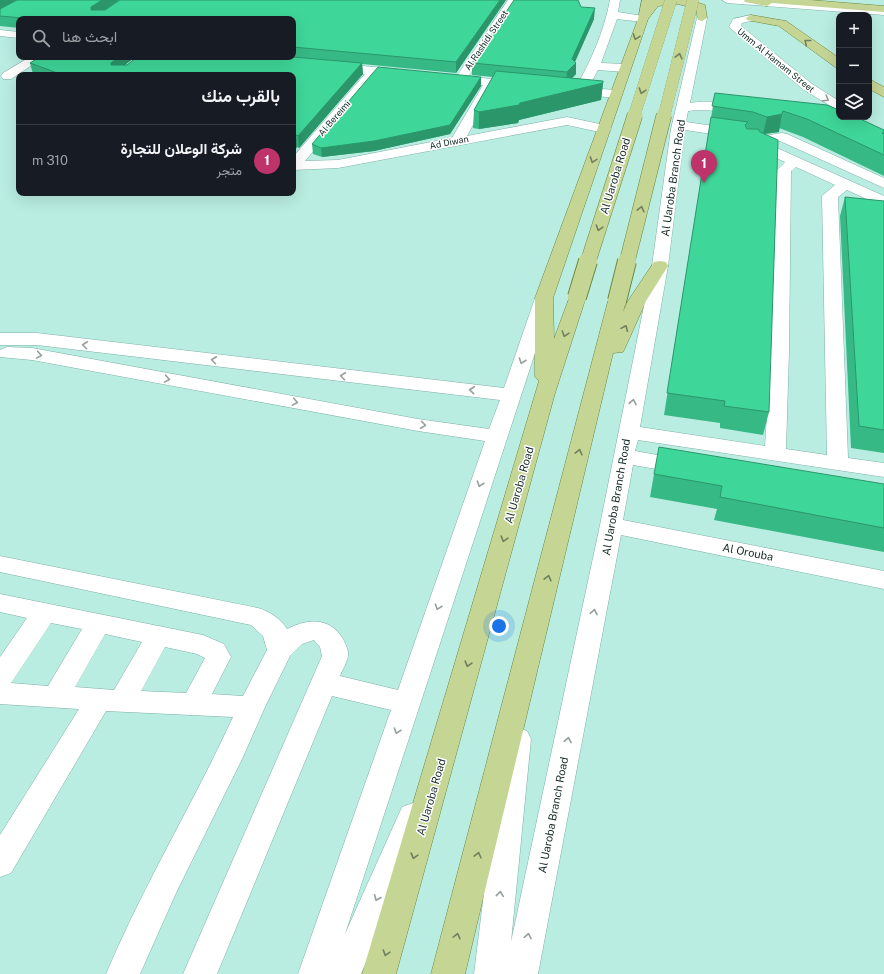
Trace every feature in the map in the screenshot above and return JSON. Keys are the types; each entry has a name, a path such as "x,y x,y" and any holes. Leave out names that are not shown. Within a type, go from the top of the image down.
{"main road":[{"path":"545,393 544,298 643,18 647,0"},
{"name":"Al Uaroba Road","path":"380,974 545,393 671,0"},
{"path":"749,0 884,9"},
{"path":"855,0 884,2"},
{"path":"448,974 618,301 701,6 686,2 664,1 654,3 643,18"},
{"name":"Umm Al Hamam Street","path":"751,18 782,24 836,62"},
{"path":"870,84 884,93"},
{"path":"592,402 637,301 660,266"}],"street":[{"name":"Al Rashidi Street","path":"460,80 513,0"},
{"path":"581,90 594,66 613,15 615,0"},
{"path":"727,0 884,12"},
{"name":"Al Uaroba Branch Road","path":"520,974 611,525 660,266 682,116 701,6"},
{"path":"613,15 643,18"},
{"name":"Umm Al Hamam Street","path":"751,18 738,21 735,28 808,87 836,112"},
{"path":"0,33 16,35"},
{"path":"3,75 32,60"},
{"path":"319,66 413,75"},
{"path":"594,66 625,68"},
{"name":"Al Bereimi","path":"296,162 374,71"},
{"path":"3,75 16,80"},
{"path":"436,77 529,86"},
{"path":"458,140 491,82"},
{"path":"808,87 810,101"},
{"path":"559,88 616,94"},
{"path":"682,116 710,105 755,106"},
{"path":"682,116 747,144 760,140 782,137 884,184"},
{"name":"Ad Diwan","path":"296,166 338,164 458,140 567,121 604,129"},
{"path":"760,140 762,146 884,202"},
{"path":"775,453 784,170 795,160"},
{"path":"838,463 830,196 846,184"},
{"path":"320,972 406,702 544,298"},
{"path":"0,339 37,339 511,395"},
{"path":"0,353 32,354 418,425 496,436"},
{"path":"628,432 884,470"},
{"path":"623,456 708,470"},
{"name":"Al Orouba","path":"611,525 884,580"},
{"path":"0,564 258,618 276,632 280,650"},
{"path":"0,603 203,645 215,651 218,657 194,704"},
{"path":"0,678 45,612"},
{"path":"55,697 99,623"},
{"path":"123,974 165,883 229,757 251,707 280,650 293,637 305,631 318,630 327,636 334,645 335,656 200,974"},
{"path":"0,863 111,700 158,635"},
{"path":"491,974 526,661"},
{"path":"323,683 406,702"},
{"path":"0,693 251,707"},
{"path":"320,972 448,734"}],"building":[{"path":"17,0 102,0 91,7 91,10 105,10 120,0 500,0 456,62 296,47 296,16 16,16 16,17 0,16 0,9"},
{"path":"514,0 578,0 581,7 595,8 572,59 576,63 567,72 472,63"},
{"path":"296,57 362,63 298,136 296,135 296,72 55,72 30,63 34,60 114,60 111,65 127,65 133,60 296,60"},
{"path":"378,67 481,77 450,125 374,141 321,148 312,144"},
{"path":"496,71 603,81 603,83 520,103 519,105 479,112 474,110"},
{"path":"715,93 827,105 836,109 836,120 862,120 884,130 882,133 884,134 884,155 807,119 783,111 782,114 767,117 753,112 712,106"},
{"path":"711,117 748,122 745,125 747,129 758,129 760,132 778,140 769,412 724,406 725,401 667,393"},
{"path":"845,197 884,201 884,430 859,426"},
{"path":"659,447 884,484 884,528 720,497 722,486 654,474"}],"place":[{"name":"شركة الوعلان للتجارة","path":"704,183"}]}
